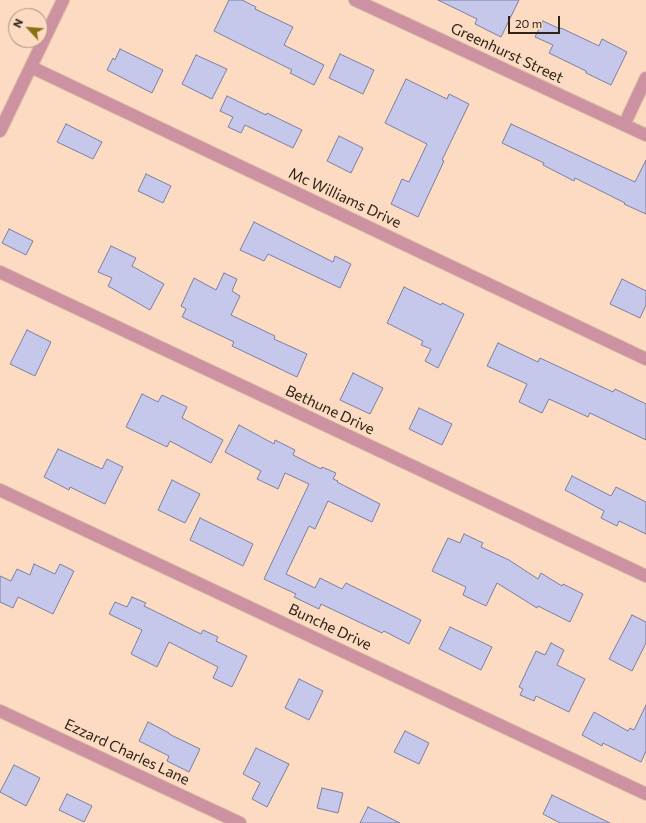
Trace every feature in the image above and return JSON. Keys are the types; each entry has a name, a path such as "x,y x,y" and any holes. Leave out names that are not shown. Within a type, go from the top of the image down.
{"street":[{"path":"0,129 63,0"},
{"name":"Greenhurst Street","path":"355,0 646,135"},
{"name":"Mc Williams Drive","path":"31,67 646,359"},
{"path":"624,125 646,78"},
{"name":"Bethune Drive","path":"0,272 646,576"},
{"name":"Bunche Drive","path":"0,490 646,794"},
{"name":"Ezzard Charles Lane","path":"0,711 240,823"}],"building":[{"path":"229,0 242,0 256,7 255,9 293,27 284,45 324,65 314,85 290,73 292,70 214,31"},
{"path":"438,0 519,0 501,37 475,24 477,19"},
{"path":"543,21 599,46 602,39 627,52 611,85 549,53 553,45 535,37"},
{"path":"120,49 163,70 152,93 107,70 113,58 115,60"},
{"path":"340,54 374,70 363,94 329,78"},
{"path":"196,55 227,69 212,99 182,84"},
{"path":"406,79 447,99 449,94 469,104 442,160 444,161 418,217 391,204 402,179 409,182 427,144 385,123"},
{"path":"227,96 266,115 267,113 302,130 293,148 245,125 241,133 228,127 233,117 220,111"},
{"path":"66,124 102,142 93,159 57,142"},
{"path":"511,124 635,182 646,160 646,214 575,178 574,181 543,165 544,163 502,143"},
{"path":"339,136 363,148 351,173 327,161"},
{"path":"146,174 171,186 163,203 138,191"},
{"path":"254,222 333,262 335,256 351,264 340,288 268,254 264,261 240,250"},
{"path":"9,229 33,241 26,255 2,243"},
{"path":"111,246 136,258 132,266 164,284 150,310 108,286 112,278 98,272"},
{"path":"224,273 237,279 232,291 240,296 231,315 275,336 274,339 307,354 297,377 232,346 234,342 182,317 186,309 181,306 194,278 216,290"},
{"path":"622,279 646,291 646,305 640,318 610,304"},
{"path":"404,287 441,305 442,303 464,314 438,368 425,361 431,349 421,345 423,341 387,323"},
{"path":"27,330 51,342 35,376 10,364"},
{"path":"498,343 538,362 540,358 613,392 615,389 646,404 646,440 590,413 588,417 549,399 542,413 519,402 527,384 487,366"},
{"path":"353,373 383,388 370,414 340,400"},
{"path":"142,394 158,402 162,395 187,407 182,418 223,440 211,463 170,441 167,447 126,427"},
{"path":"419,408 452,424 442,445 409,429"},
{"path":"239,425 274,444 275,440 295,450 293,455 321,469 322,467 336,473 333,479 338,481 337,482 380,504 372,522 328,501 315,529 309,526 286,574 315,588 320,578 342,589 346,583 421,620 409,644 384,631 382,633 321,604 319,609 294,597 296,594 264,579 309,484 285,473 278,489 257,479 261,471 225,452"},
{"path":"58,449 102,469 107,459 123,467 105,504 70,487 69,490 44,477"},
{"path":"572,476 611,496 616,487 646,502 646,534 619,521 617,526 601,518 604,511 565,490"},
{"path":"172,480 200,494 185,523 158,510"},
{"path":"200,518 253,544 243,566 190,540"},
{"path":"464,534 483,543 481,547 509,560 538,579 541,573 562,586 563,584 583,594 570,622 538,606 537,608 497,583 486,606 463,595 466,587 432,571 448,538 460,543"},
{"path":"34,564 55,574 60,564 74,571 53,614 18,597 13,608 0,602 0,576 11,581 17,569 30,575"},
{"path":"132,597 146,603 144,606 201,634 203,630 218,637 216,641 247,656 232,687 213,678 218,667 169,642 157,667 131,654 142,630 109,614 115,602 127,607"},
{"path":"632,615 646,622 646,643 632,671 609,659"},
{"path":"450,627 492,647 481,670 439,649"},
{"path":"551,643 564,650 557,665 585,679 569,712 536,696 534,701 520,695 523,689 519,687 536,651 545,655"},
{"path":"299,679 323,691 309,720 285,708"},
{"path":"646,705 646,751 641,762 603,743 602,746 582,735 594,712 628,731 630,728 634,730"},
{"path":"148,722 200,749 189,772 167,761 169,756 139,741"},
{"path":"405,731 429,743 419,764 394,752"},
{"path":"256,748 289,764 267,807 252,799 260,783 243,774"},
{"path":"14,765 40,778 26,806 0,792"},
{"path":"322,788 343,793 338,813 317,808"},
{"path":"67,794 92,806 84,822 59,810"},
{"path":"552,795 610,823 560,823 543,814"},
{"path":"368,807 400,823 360,823"}]}
